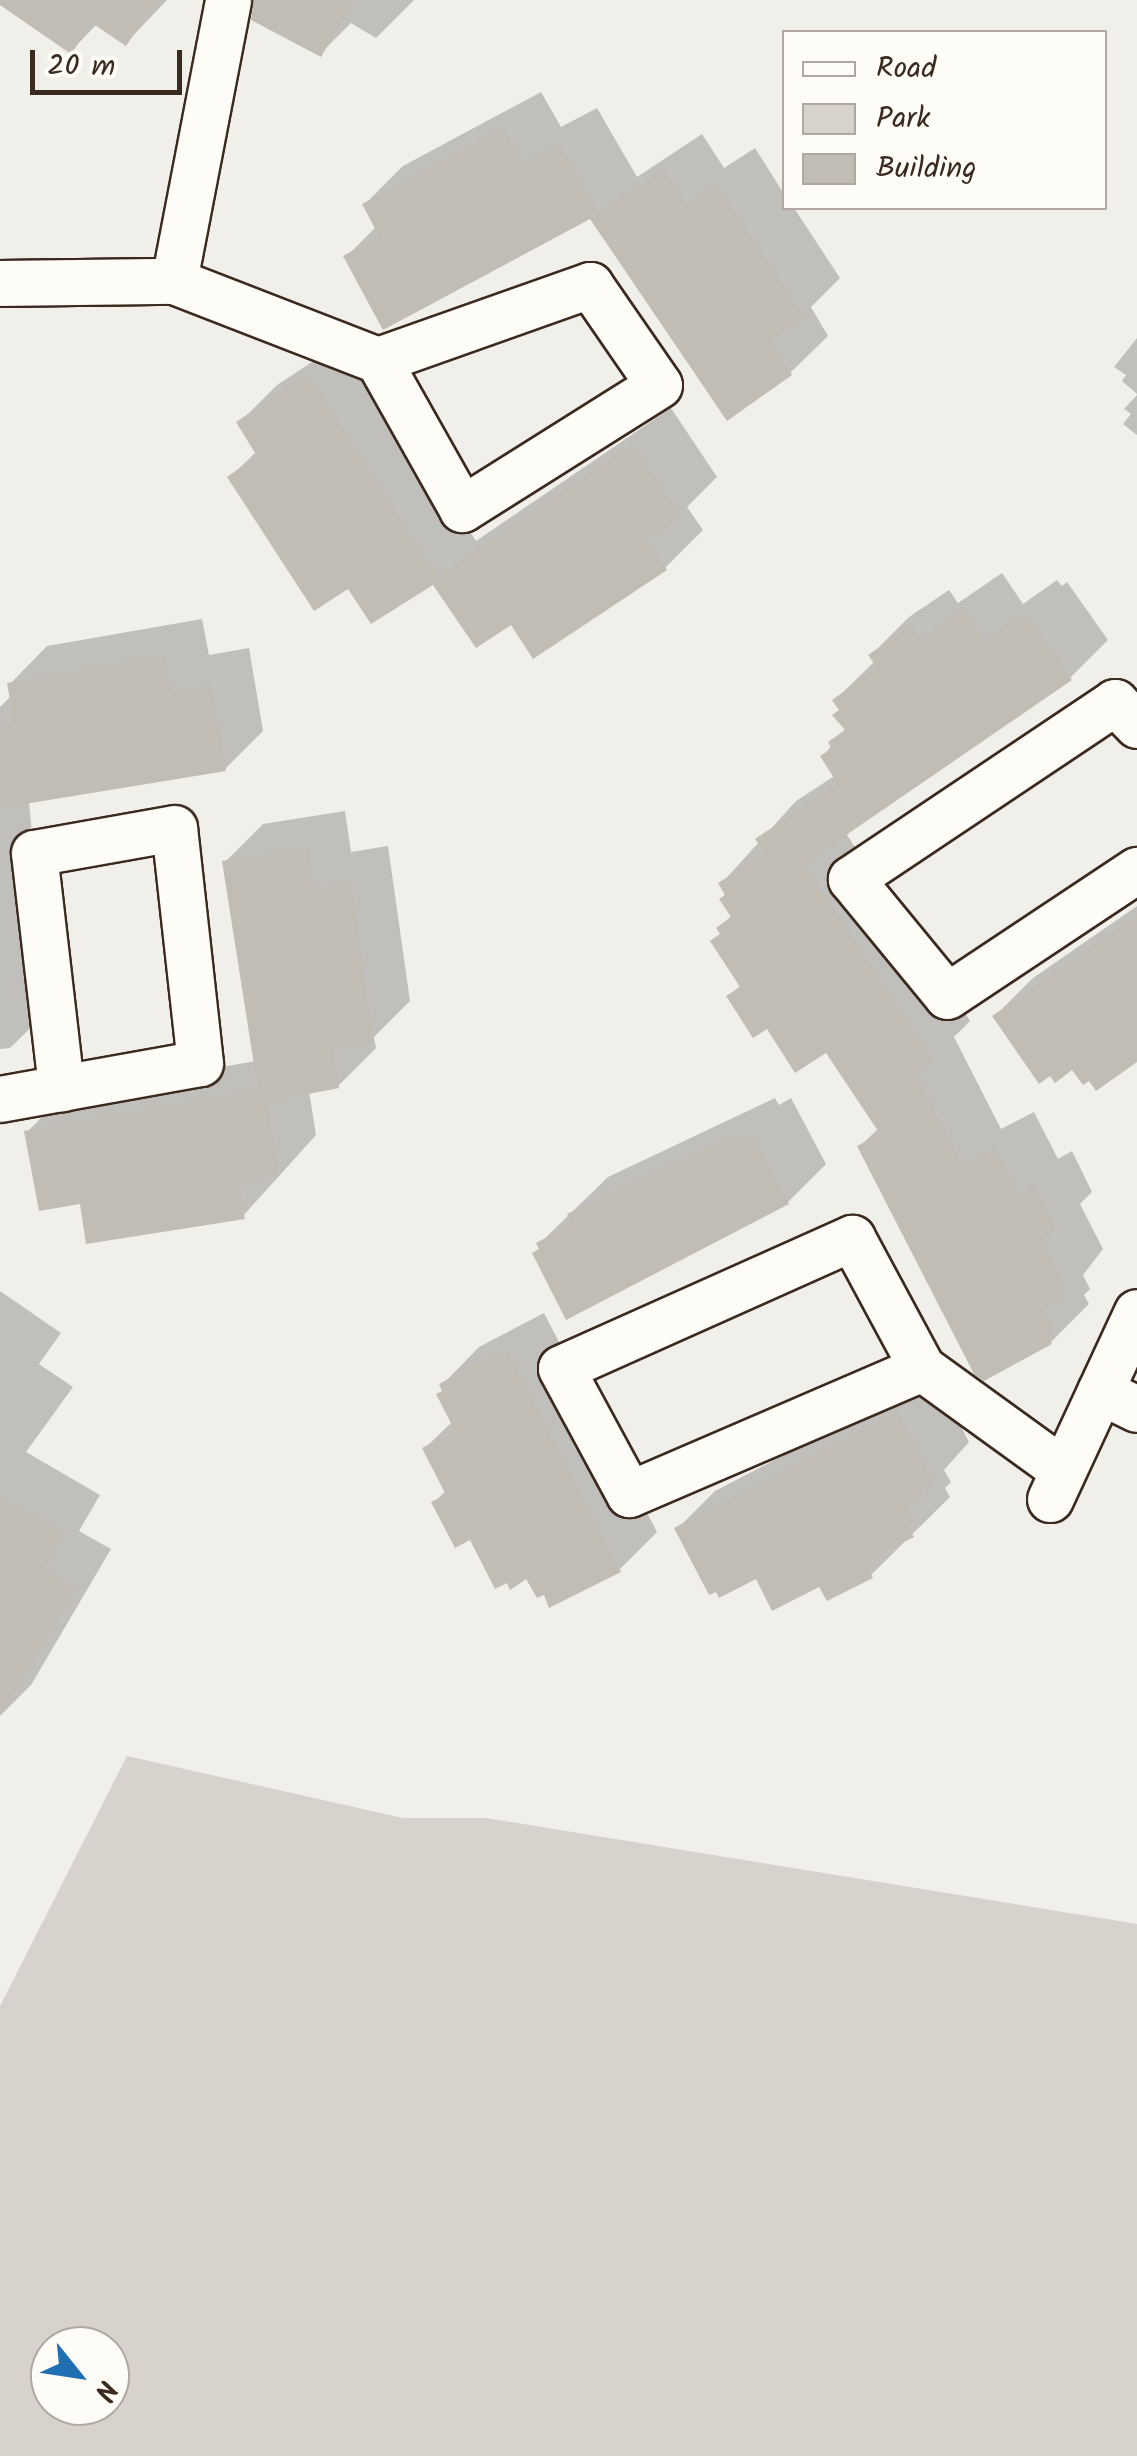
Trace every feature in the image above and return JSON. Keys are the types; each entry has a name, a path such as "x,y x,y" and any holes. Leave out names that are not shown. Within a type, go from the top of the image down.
{"street":[{"path":"174,281 228,0"},
{"path":"0,283 174,281 378,360 462,509 658,385 590,285 378,360"},
{"path":"1137,725 1115,702 850,879 948,996 1137,870"},
{"path":"0,1099 200,1063 174,828 34,853 61,1088"},
{"path":"922,1368 628,1494 561,1368 852,1238 922,1368 1056,1485 1118,1400 1137,1312"}],"green space":[{"path":"127,1756 403,1818 486,1818 1137,1924 1137,2456 0,2456 0,2006"}],"building":[{"path":"0,0 157,0 126,46 92,23 71,54 0,5"},
{"path":"254,0 353,0 321,57 251,20"},
{"path":"503,128 522,163 559,144 598,213 663,170 686,204 716,184 804,318 770,340 792,375 727,421 590,219 383,330 343,256 379,236 362,204"},
{"path":"308,375 437,577 632,444 681,517 646,540 667,570 533,659 511,625 476,648 433,585 371,624 348,589 314,611 227,477 257,456 236,422"},
{"path":"963,609 984,640 1018,616 1023,622 1028,617 1072,680 804,864 933,1061 915,1072 962,1165 995,1148 1019,1195 1034,1187 1056,1231 1041,1240 1067,1289 1056,1294 1060,1301 1044,1309 1053,1329 1046,1333 1052,1344 984,1381 974,1374 857,1146 880,1134 826,1053 795,1073 767,1029 753,1038 726,996 740,987 710,941 720,934 716,928 731,917 719,899 725,895 718,883 765,853 755,839 838,784 820,756 832,749 828,742 845,730 832,715 839,710 832,700 877,668 868,655 911,626 920,639"},
{"path":"165,655 171,692 211,685 226,771 0,808 0,726 14,723 7,683"},
{"path":"308,848 314,888 351,882 373,1042 333,1048 339,1088 267,1102 279,1175 238,1182 245,1219 86,1244 80,1204 39,1211 24,1131 258,1090 222,861"},
{"path":"1137,915 1137,1062 1096,1091 1089,1081 1083,1085 1072,1070 1055,1083 1050,1076 1039,1084 992,1016"},
{"path":"736,1134 740,1141 752,1134 789,1204 566,1320 532,1253 539,1249 536,1243 572,1224 567,1214"},
{"path":"506,1349 621,1572 549,1608 544,1595 537,1598 526,1579 510,1590 507,1583 495,1589 470,1540 455,1548 431,1502 446,1495 422,1448 455,1431 436,1394 442,1391 439,1384"},
{"path":"897,1412 933,1482 919,1488 923,1494 905,1506 915,1522 908,1525 914,1537 865,1562 873,1578 827,1601 819,1587 772,1611 756,1579 719,1598 716,1592 709,1595 674,1528"},
{"path":"0,1496 64,1533 43,1569 76,1588 0,1715"}]}
